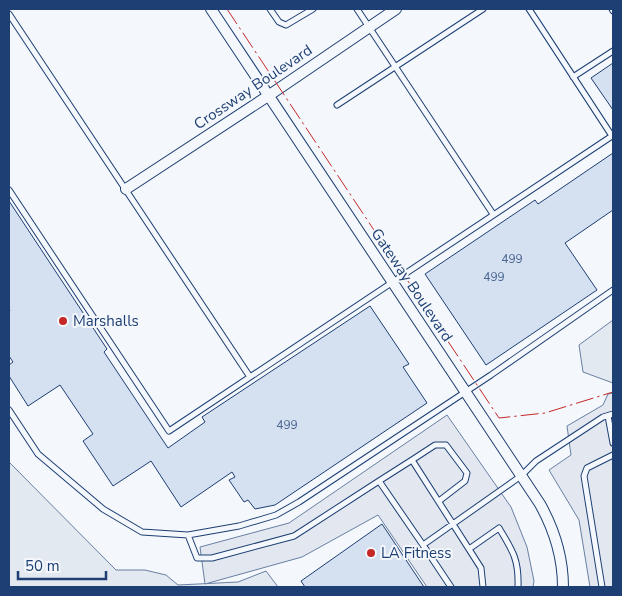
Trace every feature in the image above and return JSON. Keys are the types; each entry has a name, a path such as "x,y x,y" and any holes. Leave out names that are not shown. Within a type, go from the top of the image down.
{"street":[{"name":"Gateway Boulevard","path":"210,9 540,504 553,530 561,558 563,587"},
{"name":"Crossway Boulevard","path":"126,189 396,9"}],"lane":[{"path":"270,9 279,22 286,26 313,9"},
{"path":"357,9 370,26 492,214"},
{"path":"337,105 482,9"},
{"path":"9,190 169,432 492,214 612,136 529,9"},
{"path":"9,14 250,377"},
{"path":"574,77 613,51"},
{"path":"9,410 38,454 103,509 142,532 188,536 238,526 276,515 299,502 466,392 613,290"},
{"path":"423,545 521,476 536,461 603,417 611,415 613,443"},
{"path":"188,536 197,558 212,558 294,536 435,445 446,445 467,473 466,481 439,501"},
{"path":"602,587 584,476 587,468 613,454"},
{"path":"412,460 481,568 484,587"},
{"path":"379,481 451,587"},
{"path":"469,549 499,528 515,556 518,587"}],"shaded area":[{"path":"613,320 613,383 583,372 579,345"},
{"path":"613,393 613,587 590,587 579,520 549,470 571,455 567,426 603,405 608,394"},
{"path":"447,415 511,507 527,547 534,581 533,587 427,587 378,515 302,557 205,584 200,547 289,523"},
{"path":"9,462 116,570 145,570 166,575 178,585 238,582 266,571 278,587 9,587"}],"building":[{"path":"613,63 613,110 591,78"},
{"path":"613,153 613,210 565,243 597,290 486,365 425,274 535,200 538,204"},
{"path":"9,201 107,349 104,352 168,448 205,422 202,417 370,306 409,364 403,367 427,403 275,505 255,509 248,500 244,502 229,480 235,477 232,472 181,507 151,461 113,486 83,441 93,434 60,385 28,406 9,376 9,365 13,362 9,356"},
{"name":"LA Fitness","path":"382,524 424,587 305,587 301,581"}],"power":[{"path":"227,9 499,418 545,413 613,392"}],"place":[{"name":"Marshalls","path":"63,321"},
{"name":"LA Fitness","path":"371,553"}]}
